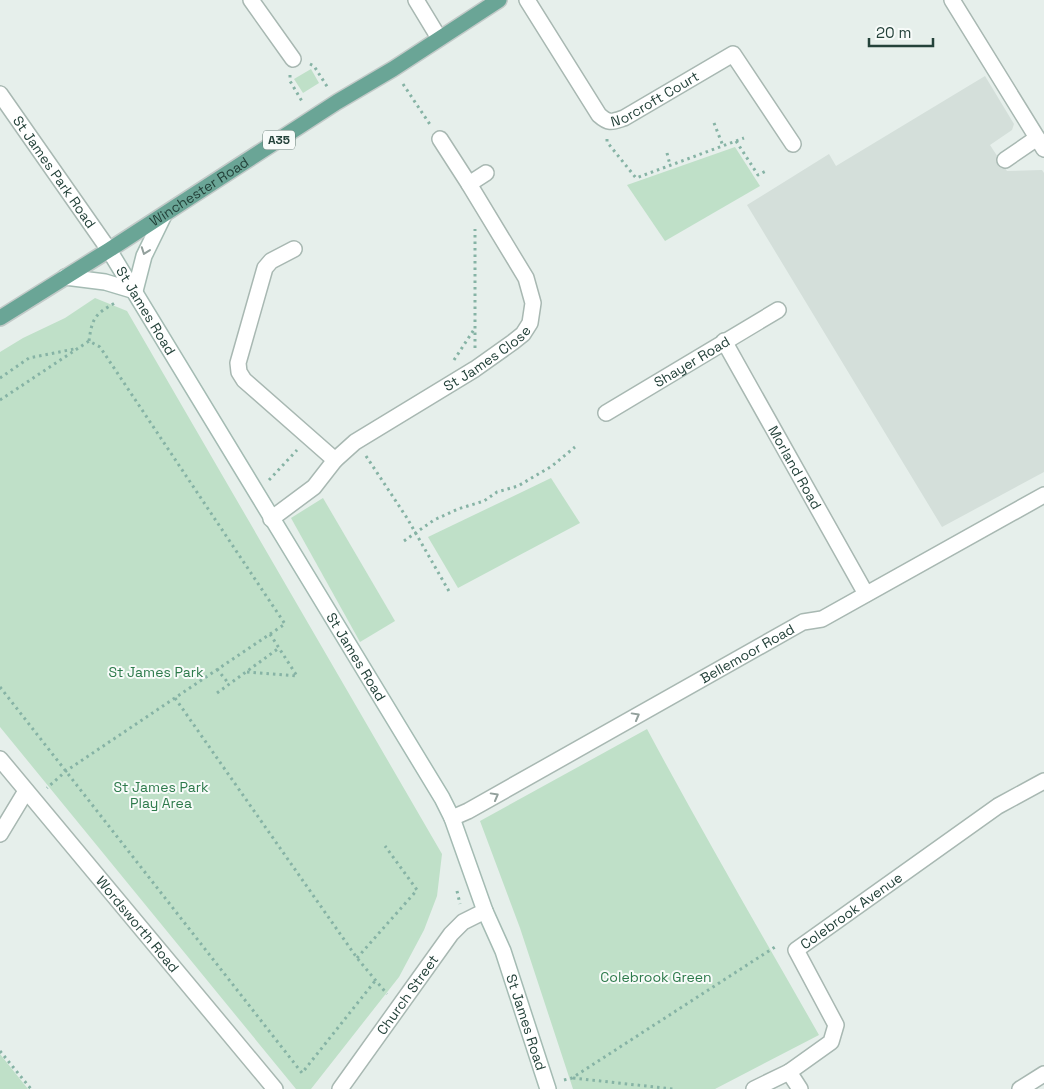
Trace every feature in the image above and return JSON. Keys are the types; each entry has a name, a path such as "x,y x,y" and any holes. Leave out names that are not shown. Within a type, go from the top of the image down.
{"main road":[{"name":"Winchester Road","path":"0,318 499,0"}],"street":[{"path":"251,0 293,59"},
{"path":"416,0 439,38"},
{"name":"Norcroft Court","path":"527,0 599,115 605,121 613,122 624,118 734,54 793,144"},
{"path":"952,0 1040,144 1005,160"},
{"name":"St James Park Road","path":"0,94 109,250"},
{"name":"St James Close","path":"271,519 314,487 335,460 355,442 475,369 523,334 530,323 533,303 526,278 440,139"},
{"path":"469,184 486,173"},
{"path":"65,277 105,282 134,291 144,256 164,215"},
{"path":"294,249 271,261 265,268 238,363 239,372 244,380 335,460"},
{"name":"St James Road","path":"109,250 442,798 452,818 485,910 503,951 547,1087"},
{"name":"Shayer Road","path":"606,414 778,310"},
{"name":"Morland Road","path":"724,341 866,594"},
{"name":"Bellemoor Road","path":"452,818 468,811 803,622 822,619 1044,494"},
{"name":"Wordsworth Road","path":"0,759 275,1089"},
{"name":"Colebrook Avenue","path":"754,1089 789,1072 831,1042 836,1025 796,950 998,806 1044,781"},
{"path":"0,834 26,791"},
{"name":"Church Street","path":"340,1089 451,934 463,922 485,910"},
{"path":"789,1072 800,1089"},
{"path":"1020,1089 1044,1074"}],"path":[{"path":"312,118 290,81 293,59 314,66 337,102"},
{"path":"393,69 440,139"},
{"path":"605,121 607,142 636,178 744,138"},
{"path":"714,123 723,146"},
{"path":"736,141 758,175 766,171"},
{"path":"666,153 670,165"},
{"path":"475,369 476,210 480,203"},
{"path":"0,400 89,341 93,321 108,306"},
{"path":"49,786 66,771 285,624 100,347 89,341"},
{"path":"0,378 30,358 77,348"},
{"path":"256,493 276,474 308,436"},
{"path":"355,442 373,465 450,593"},
{"path":"404,541 442,516 484,500 497,492 518,486 552,466 575,447"},
{"path":"247,672 297,676 270,634"},
{"path":"217,694 279,648"},
{"path":"217,669 229,684"},
{"path":"0,687 302,1073 375,980"},
{"path":"174,698 357,958 400,1007"},
{"path":"357,958 417,890 385,846"},
{"path":"547,1087 572,1078 783,942 796,950"},
{"path":"0,1051 31,1089"},
{"path":"572,1078 673,1089"}],"shaded area":[{"path":"985,76 1014,124 1012,130 990,145 1007,171 1042,170 1044,173 1044,472 942,527 747,205 829,154 836,166"}],"green space":[{"path":"311,69 319,83 303,93 294,79"},
{"path":"735,147 760,186 665,241 627,185"},
{"name":"St James Park","path":"95,298 127,311 442,854 437,896 424,930 399,977 311,1089 296,1089 0,727 0,352 23,338 65,318"},
{"path":"551,478 580,523 458,588 428,537"},
{"path":"323,498 395,621 360,642 291,518"},
{"name":"Colebrook Green","path":"647,729 819,1035 715,1089 573,1089 520,928 480,821"},
{"path":"0,1054 28,1089 0,1089"}],"park label":[{"name":"St James Park Play Area","path":"161,796"}]}
